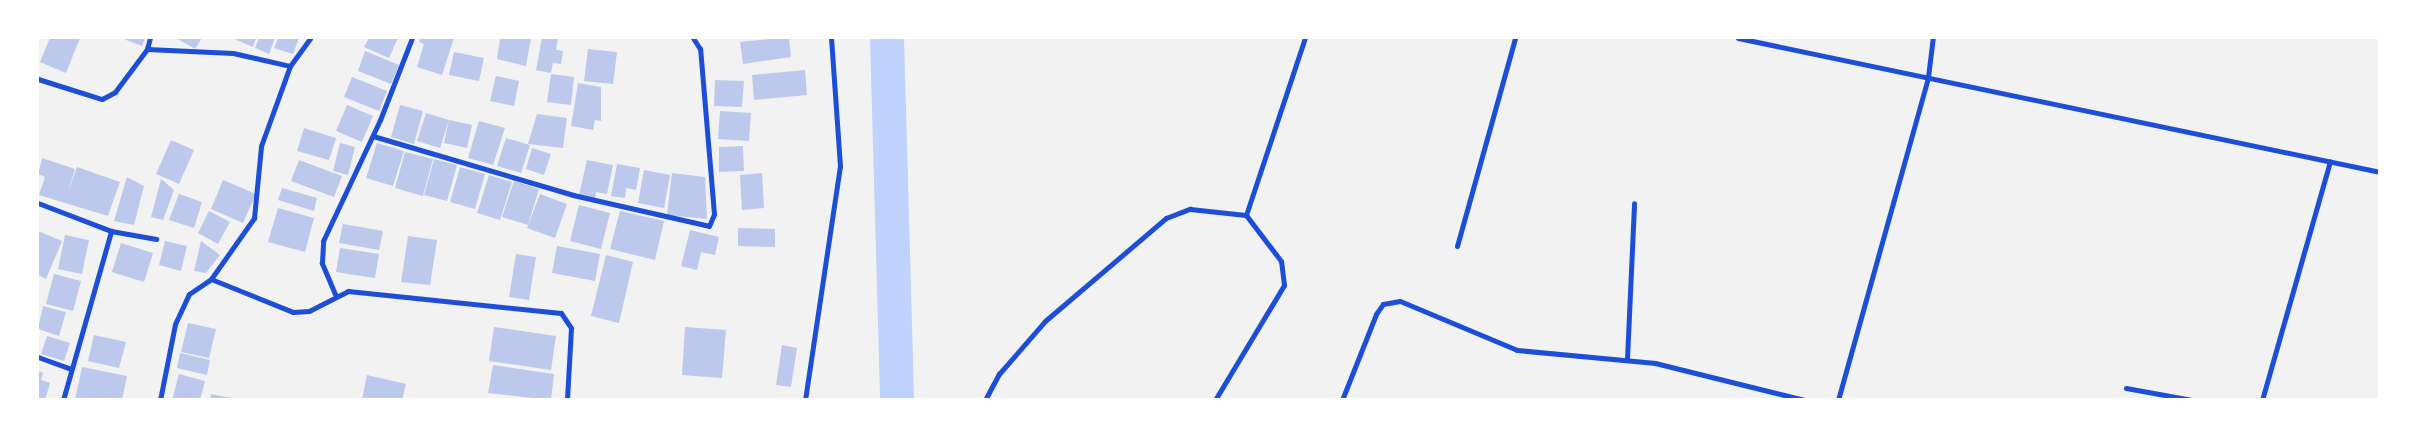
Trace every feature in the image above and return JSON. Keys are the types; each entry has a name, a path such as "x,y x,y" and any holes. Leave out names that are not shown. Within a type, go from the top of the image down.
{"street":[{"path":"38,79 94,100 102,99 115,92 147,49 150,38"},
{"path":"160,400 175,324 188,294 211,280 254,218 261,146 290,66 310,38"},
{"path":"335,294 322,263 323,241 372,136 412,38"},
{"path":"372,136 573,195 709,226 714,214 700,49 693,38"},
{"path":"805,400 840,166 831,38"},
{"path":"1246,215 1305,38"},
{"path":"1457,246 1514,38"},
{"path":"1738,38 2380,172"},
{"path":"1838,400 1928,77 1933,38"},
{"path":"147,49 233,53 290,66"},
{"path":"2262,400 2330,161"},
{"path":"38,203 111,231 156,239"},
{"path":"1627,359 1634,203"},
{"path":"985,400 999,374 1046,321 1166,218 1190,209 1246,215 1281,261 1284,285 1216,400"},
{"path":"63,400 111,231"},
{"path":"211,280 293,312 309,311 335,294 348,291 566,315 571,328 567,400"},
{"path":"1342,400 1376,314 1391,301 1517,350 1627,359 1804,400"},
{"path":"38,357 71,369"},
{"path":"2126,388 2192,400"}],"building":[{"path":"50,38 80,38 66,73 40,62"},
{"path":"121,38 145,38 142,46"},
{"path":"176,38 202,38 195,49"},
{"path":"232,38 256,38 253,47"},
{"path":"259,38 275,38 269,54 255,48"},
{"path":"278,38 299,38 293,54 274,48"},
{"path":"369,38 398,38 389,58 364,47"},
{"path":"420,38 454,38 442,75 417,67 424,44 419,42"},
{"path":"500,38 531,38 526,66 497,59"},
{"path":"542,38 558,38 556,50 563,51 561,64 553,63 551,73 536,70"},
{"path":"789,38 791,57 743,64 740,42"},
{"path":"588,49 617,52 613,84 584,81"},
{"path":"365,51 399,65 391,84 358,71"},
{"path":"454,52 484,58 479,81 449,75"},
{"path":"805,70 807,95 754,100 752,75"},
{"path":"551,74 574,77 571,105 547,102"},
{"path":"496,76 519,81 514,106 490,101"},
{"path":"352,77 387,91 379,111 344,97"},
{"path":"715,80 744,81 742,107 714,106"},
{"path":"578,83 601,87 601,121 595,120 593,130 571,126"},
{"path":"347,105 373,116 362,142 336,131"},
{"path":"400,105 423,111 414,144 391,137"},
{"path":"720,111 751,113 749,141 718,139"},
{"path":"426,113 449,120 440,148 417,141"},
{"path":"537,114 567,118 563,148 528,144"},
{"path":"449,120 472,125 467,148 444,143"},
{"path":"479,121 505,128 493,165 468,158"},
{"path":"304,128 336,138 329,160 297,151"},
{"path":"506,138 530,145 521,173 497,166"},
{"path":"171,140 194,150 179,184 156,174"},
{"path":"340,143 355,147 348,175 333,171"},
{"path":"377,143 404,151 393,186 366,178"},
{"path":"743,146 744,171 719,172 719,147"},
{"path":"532,148 551,154 544,175 526,169"},
{"path":"405,152 433,159 423,196 395,188"},
{"path":"42,158 75,169 68,192 77,167 120,182 108,216 39,195 45,177 38,174"},
{"path":"434,159 457,165 447,201 424,195"},
{"path":"299,160 342,176 334,197 291,181"},
{"path":"587,160 613,165 607,194 596,192 595,199 579,195"},
{"path":"617,164 640,168 636,190 626,188 625,198 611,196"},
{"path":"460,167 485,174 475,209 450,202"},
{"path":"644,170 670,175 664,208 638,203"},
{"path":"672,173 705,177 707,219 667,215"},
{"path":"762,173 764,208 742,210 740,175"},
{"path":"489,175 512,182 500,220 477,213"},
{"path":"127,177 144,186 134,225 114,221"},
{"path":"161,179 174,190 163,220 151,217"},
{"path":"223,180 256,194 243,223 211,209"},
{"path":"514,181 539,189 528,225 502,217"},
{"path":"282,188 317,198 314,211 278,200"},
{"path":"179,194 202,202 194,228 169,220"},
{"path":"540,194 567,204 555,238 527,228"},
{"path":"579,205 610,213 601,249 570,241"},
{"path":"278,208 314,218 305,252 268,242"},
{"path":"209,211 230,222 218,244 198,233"},
{"path":"620,211 664,221 655,260 610,249"},
{"path":"343,224 383,231 379,250 339,243"},
{"path":"738,228 775,229 775,247 738,246"},
{"path":"690,230 719,237 715,255 701,252 697,270 681,266"},
{"path":"38,231 62,241 46,279 38,275"},
{"path":"65,235 89,240 82,274 58,269"},
{"path":"408,236 437,240 430,285 401,282"},
{"path":"165,241 187,246 181,271 159,265"},
{"path":"201,241 220,255 206,273 194,271"},
{"path":"121,243 153,253 144,282 112,272"},
{"path":"557,246 600,254 595,281 552,273"},
{"path":"340,248 379,254 375,278 336,272"},
{"path":"516,254 536,257 529,300 509,297"},
{"path":"606,255 633,262 619,323 591,316"},
{"path":"54,274 81,281 73,311 46,304"},
{"path":"43,306 66,312 59,336 38,329"},
{"path":"188,323 216,329 209,358 181,352"},
{"path":"494,327 556,336 551,370 489,361"},
{"path":"685,327 726,330 722,378 682,375"},
{"path":"94,335 126,342 119,368 88,361"},
{"path":"47,336 70,343 64,361 41,354"},
{"path":"782,345 797,348 791,387 776,385"},
{"path":"180,353 210,360 207,375 177,368"},
{"path":"493,365 554,374 551,400 488,393"},
{"path":"82,367 127,376 122,400 75,400"},
{"path":"38,371 43,373 41,380 50,383 45,400 38,400"},
{"path":"179,374 205,381 200,400 172,400"},
{"path":"367,375 406,384 402,400 362,399"},
{"path":"211,394 236,399 236,400 210,400"}],"waterway":[{"path":"887,38 897,400"}]}
